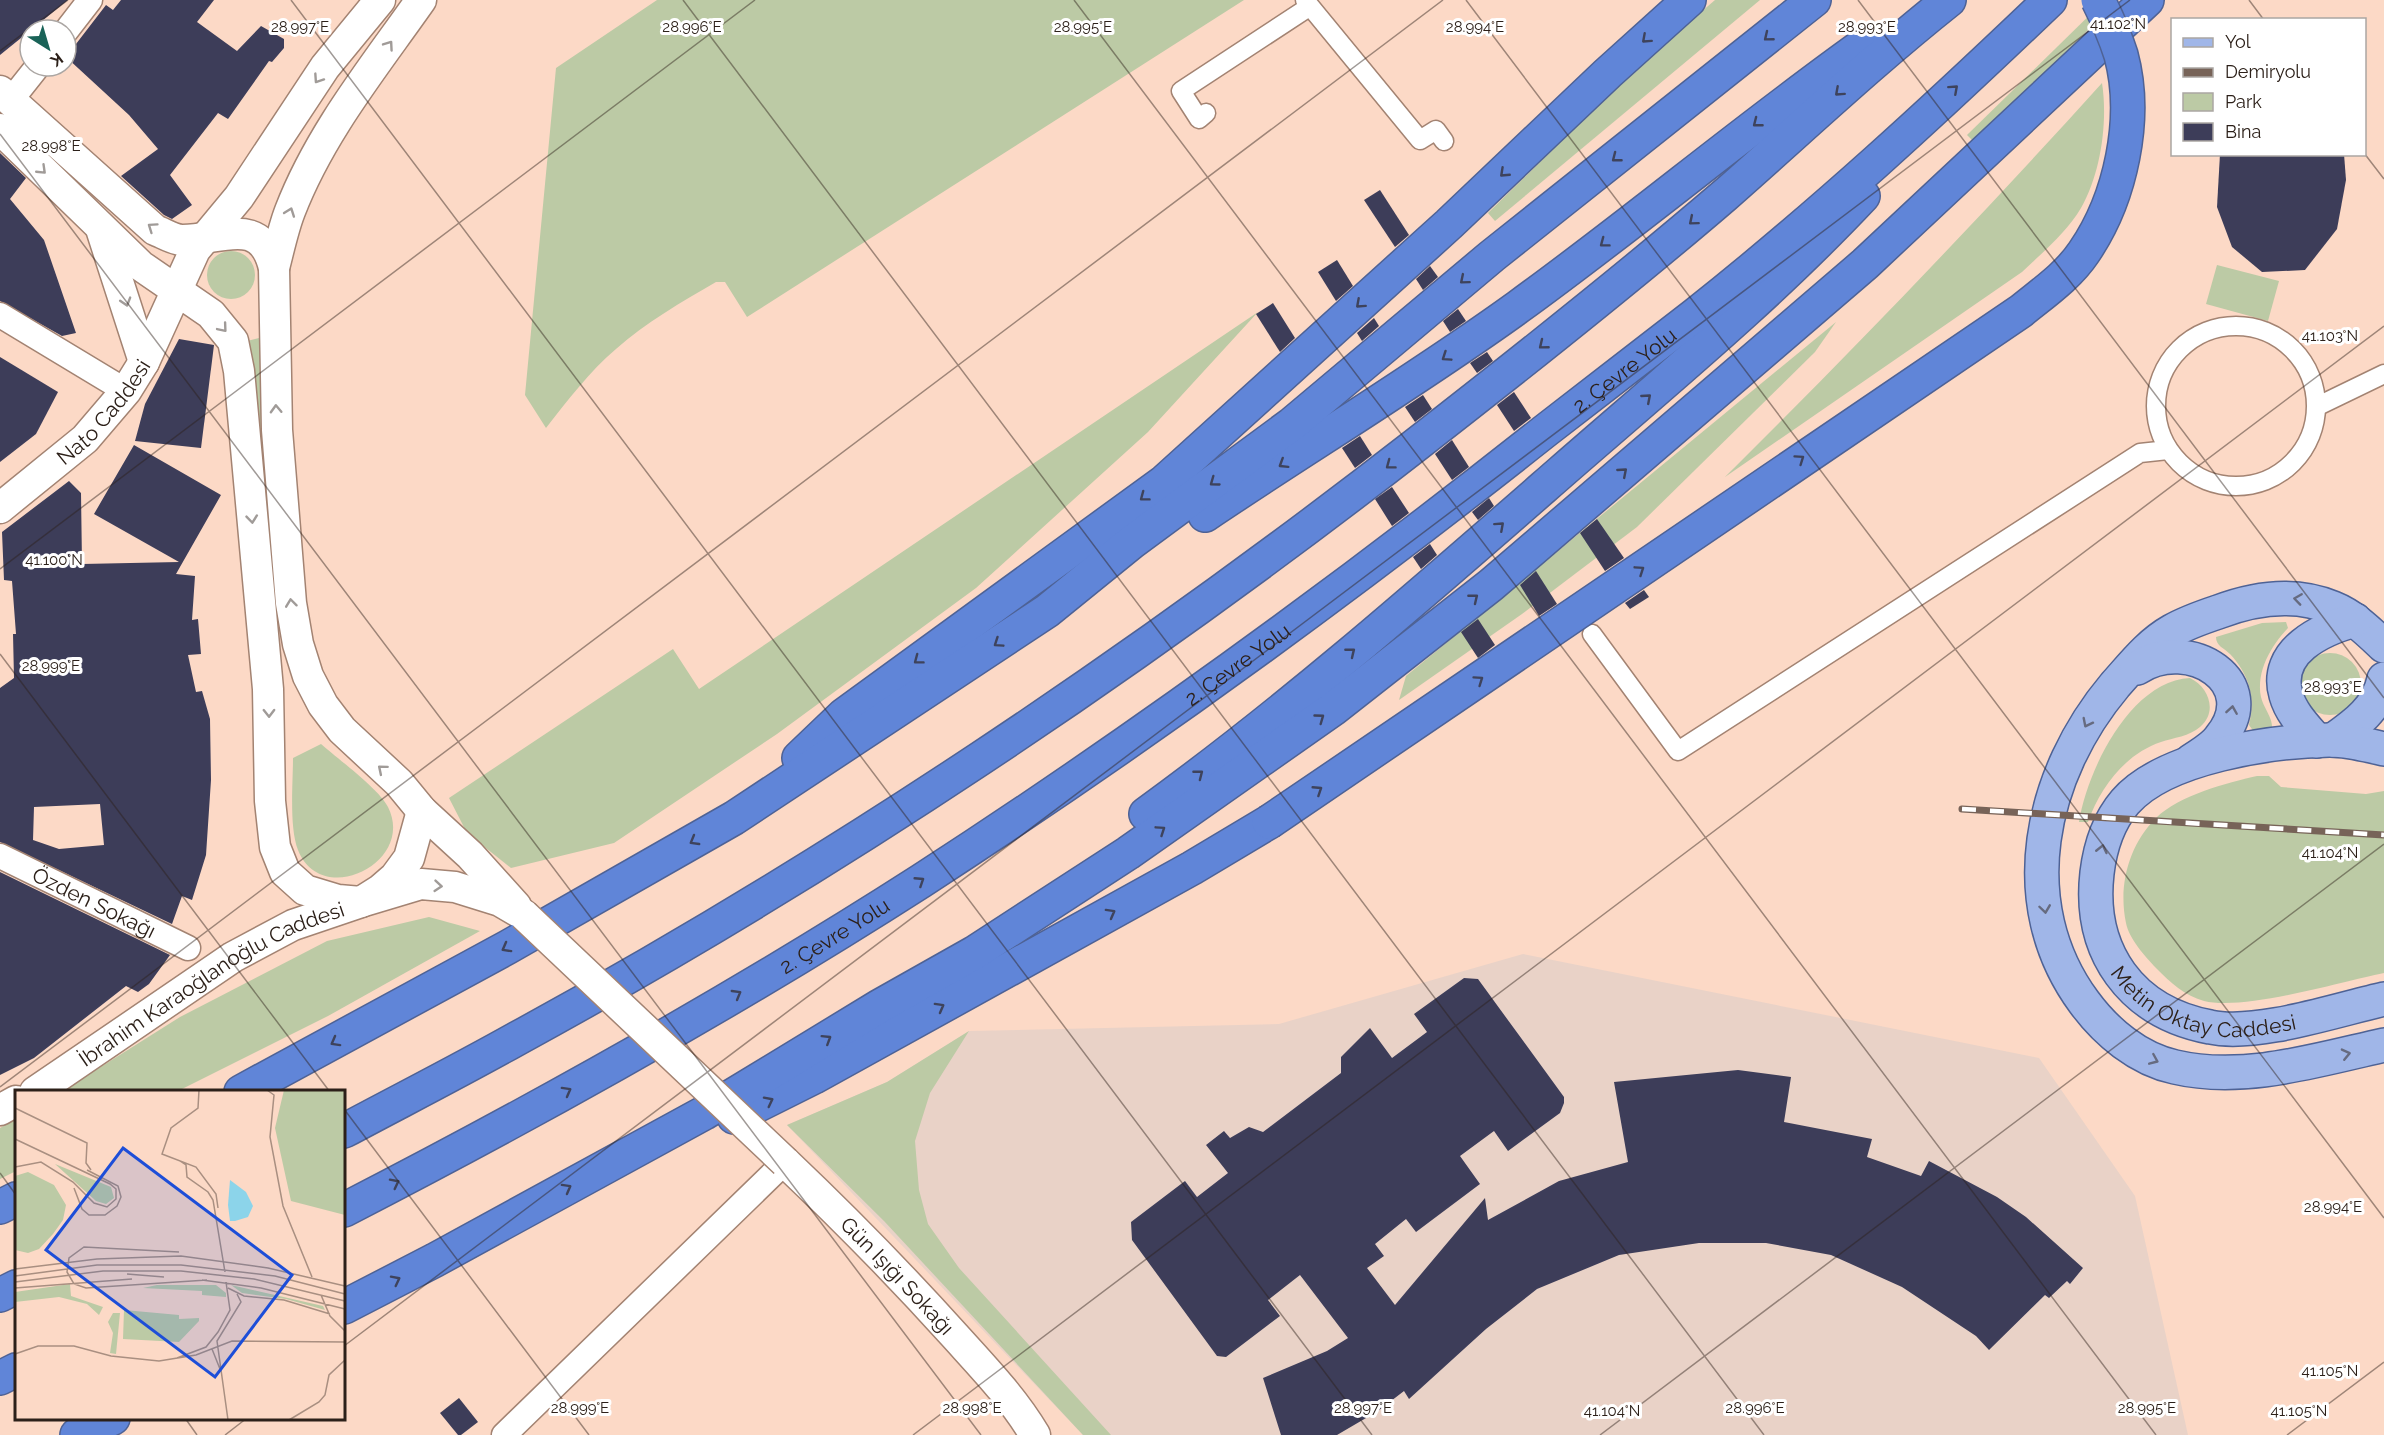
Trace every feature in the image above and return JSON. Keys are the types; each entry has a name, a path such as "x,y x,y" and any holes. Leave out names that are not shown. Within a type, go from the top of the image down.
{"highway":[{"path":"735,818 844,715 1164,482 1449,224 1608,73 1689,0"},
{"path":"245,1090 508,947 735,818 1047,610 1132,542 1292,424 1492,256 1814,0"},
{"path":"1047,610 1114,576 1350,422 1527,301 1788,98 1869,41 1948,0"},
{"path":"345,1130 520,1038 744,908 890,816 1165,631 1297,535 1538,349 1723,196 1884,52 1948,0"},
{"name":"2. Çevre Yolu","path":"345,1209 471,1144 744,990 928,876 1213,683 1423,529 1698,313 1911,129 2050,0"},
{"path":"636,1150 682,1138 773,1099 1192,868 1269,822 2020,311 2061,279 2084,253 2099,227 2114,188 2124,148 2126,83 2111,27 2098,0"},
{"path":"345,1306 636,1150 734,1095 880,1006 975,953 1128,853 1333,709 1426,637 1543,541 1865,264 2147,0"},
{"path":"880,1006 969,938 1041,890 1179,790 1453,568 1714,341 1805,258 1864,195 1911,129"},
{"path":"0,1207 15,1200"},
{"path":"0,1295 15,1288"},
{"path":"0,1378 15,1370"},
{"path":"77,1435 111,1420"}],"main road":[{"path":"2384,646 2355,620 2335,608 2292,597 2232,607 2173,630 2149,648 2091,714 2054,793 2042,842 2045,913 2053,944 2069,981 2114,1036 2148,1057 2173,1067 2228,1073 2307,1062 2384,1045"},
{"path":"2355,620 2328,628 2307,639 2290,658 2283,677 2286,696 2296,716 2325,741 2357,723 2375,704 2384,679"},
{"path":"2122,677 2150,659 2173,655 2193,657 2211,666 2229,686 2233,699 2229,724 2214,744 2182,767"},
{"name":"Metin Oktay Caddesi","path":"2384,749 2325,741 2271,746 2182,767 2159,776 2125,803 2103,841 2095,894 2098,930 2110,962 2135,992 2171,1016 2212,1028 2259,1027 2384,999"}],"street":[{"path":"76,18 90,0"},
{"path":"207,237 239,197 325,67 380,0"},
{"path":"274,268 290,211 315,156 337,120 421,0"},
{"path":"1206,113 1198,119 1181,91 1307,3 1420,140 1436,130 1443,141"},
{"path":"25,78 5,96 155,230 178,240 239,232 253,237 264,245 274,268 277,430 291,603 298,644 318,695 342,730 399,783 422,811 470,855 524,915"},
{"path":"0,129 141,266 211,314 229,335 235,347 268,689 270,801 275,847 285,872 305,890 338,900 361,902 395,877 409,858 422,811"},
{"path":"100,227 144,362"},
{"name":"Nato Caddesi","path":"0,508 85,439 126,391 144,362 178,292 187,264 207,237"},
{"path":"0,315 126,391"},
{"path":"2254,327 2280,338 2300,356 2313,379 2318,406 2314,432 2301,455 2283,473 2259,484 2233,488 2208,483 2185,470 2168,450 2157,425 2156,398 2163,372 2179,349 2201,334 2218,328 2254,327"},
{"path":"2318,406 2384,374"},
{"path":"1592,634 1678,751 2140,453 2168,450"},
{"name":"Özden Sokağı","path":"0,856 188,948"},
{"name":"İbrahim Karaoğlanoğlu Caddesi","path":"38,1090 233,957 293,925 421,884 455,887 500,901 524,915"},
{"name":"Gün Işığı Sokağı","path":"524,915 863,1236 1006,1393 1053,1435"},
{"path":"0,1110 15,1102"},
{"path":"504,1435 785,1162"},
{"name":"Gün Işığı Sokağı","path":"1006,1393 1035,1435"}],"shaded area":[{"path":"1523,954 2039,1058 2135,1196 2188,1435 1083,1435 787,1125 887,1082 969,1031 1279,1024"}],"green space":[{"path":"657,0 1244,0 747,317 725,282 716,282 677,305 652,321 606,358 546,428 525,395 556,68"},
{"path":"1715,0 1760,0 1495,221 1488,213 1634,70"},
{"path":"2105,0 2118,0 1975,143 1967,135"},
{"path":"2102,83 2103,130 2094,179 2081,208 2054,242 2022,272 1725,477 1916,283"},
{"path":"231,251 248,258 255,275 248,292 231,299 214,292 207,275 214,258"},
{"path":"2217,265 2279,281 2268,321 2206,304"},
{"path":"1258,312 1148,432 976,588 777,734 614,843 511,868 467,833 449,798 673,649 699,689"},
{"path":"1836,322 1815,352 1637,527 1522,614 1399,700 1406,676"},
{"path":"259,338 267,483 262,483 247,341"},
{"path":"2286,622 2288,628 2266,660 2261,678 2261,697 2272,728 2254,732 2249,725 2252,705 2246,678 2237,662 2219,645 2216,637 2262,623"},
{"path":"2324,653 2336,653 2352,662 2359,672 2361,684 2359,696 2352,706 2336,715 2324,715 2313,710 2304,701 2299,690 2299,678 2304,667 2313,658"},
{"path":"2190,678 2202,687 2209,700 2209,714 2206,721 2191,733 2148,747 2136,755 2107,785 2088,822 2079,822 2091,778 2115,732 2131,711 2148,695 2168,683"},
{"path":"321,744 367,783 383,800 388,807 393,827 389,846 378,861 362,872 344,877 326,876 310,867 298,850 293,829 293,758"},
{"path":"2257,776 2269,776 2281,787 2366,794 2384,791 2384,973 2267,999 2221,1003 2204,1001 2184,992 2173,983 2142,953 2134,941 2126,923 2125,880 2133,853 2147,829 2166,810 2190,796"},
{"path":"429,917 480,931 328,1016 180,1090 64,1090 180,1017 327,941"},
{"path":"969,1031 930,1093 915,1141 919,1190 928,1224 959,1268 1111,1435 1083,1435 884,1221 787,1125 887,1082"},
{"path":"15,1120 15,1172 0,1179 0,1128"}],"building":[{"path":"0,0 68,0 46,18 18,18 18,40 0,55"},
{"path":"121,0 214,0 197,22 237,51 261,26 284,39 284,48 272,62 269,61 228,119 218,113 170,175 192,205 172,219 164,215 121,176 158,149 129,115 78,68 78,41 106,5 113,10"},
{"path":"0,153 26,178 10,199 44,240 76,333 62,336 0,301"},
{"path":"2220,156 2344,156 2346,180 2337,229 2305,270 2262,272 2232,247 2217,207"},
{"path":"1380,190 1409,235 1395,247 1364,200"},
{"path":"1337,260 1353,286 1336,301 1318,272"},
{"path":"1430,266 1438,277 1423,290 1416,279"},
{"path":"1273,303 1295,338 1280,352 1256,314"},
{"path":"1458,309 1466,321 1450,332 1443,321"},
{"path":"1374,318 1379,326 1362,341 1357,333"},
{"path":"179,339 214,345 201,448 135,441 145,404"},
{"path":"1487,352 1493,361 1477,373 1470,363"},
{"path":"0,357 58,392 36,434 0,462"},
{"path":"1514,392 1531,418 1514,431 1497,405"},
{"path":"1423,395 1432,409 1415,422 1405,407"},
{"path":"1360,436 1372,455 1355,468 1342,448"},
{"path":"1452,440 1469,467 1452,480 1435,454"},
{"path":"134,445 221,495 176,574 195,576 192,620 198,619 201,654 188,655 196,692 202,691 210,719 211,780 206,855 192,900 182,896 172,924 0,842 0,688 14,678 13,634 16,634 12,581 4,580 2,532 69,481 81,493 82,564 179,562 94,514","holes":["100,804 104,845 59,849 33,840 34,807"]},
{"path":"1392,487 1409,513 1392,526 1375,499"},
{"path":"1489,498 1494,506 1478,520 1472,512"},
{"path":"1597,519 1624,558 1605,571 1580,533"},
{"path":"1430,544 1437,555 1421,569 1413,557"},
{"path":"1536,571 1557,604 1539,616 1520,585"},
{"path":"1644,590 1649,597 1630,609 1625,603"},
{"path":"1478,619 1495,645 1478,658 1461,632"},
{"path":"0,872 170,955 149,984 138,992 126,986 34,1058 0,1075"},
{"path":"1464,978 1478,979 1564,1097 1564,1103 1560,1113 1508,1151 1494,1131 1460,1156 1480,1184 1416,1232 1406,1219 1375,1244 1384,1256 1367,1268 1395,1305 1485,1198 1488,1220 1559,1181 1628,1162 1614,1082 1738,1070 1791,1077 1784,1122 1872,1139 1867,1157 1921,1176 1929,1161 1997,1197 2026,1217 2083,1268 2070,1284 2067,1281 2049,1298 2045,1295 1989,1350 1976,1336 1902,1287 1831,1255 1766,1243 1699,1243 1619,1255 1537,1289 1486,1329 1409,1399 1404,1391 1378,1411 1337,1435 1281,1435 1263,1378 1327,1351 1348,1338 1300,1275 1268,1300 1280,1316 1226,1357 1217,1356 1132,1240 1131,1222 1185,1181 1197,1197 1228,1173 1206,1145 1224,1131 1230,1138 1249,1127 1263,1132 1341,1073 1341,1057 1370,1028 1392,1058 1427,1032 1414,1014"},
{"path":"459,1398 478,1422 461,1435 458,1435 440,1413"}],"railway":[{"path":"1962,809 2384,835"}]}
